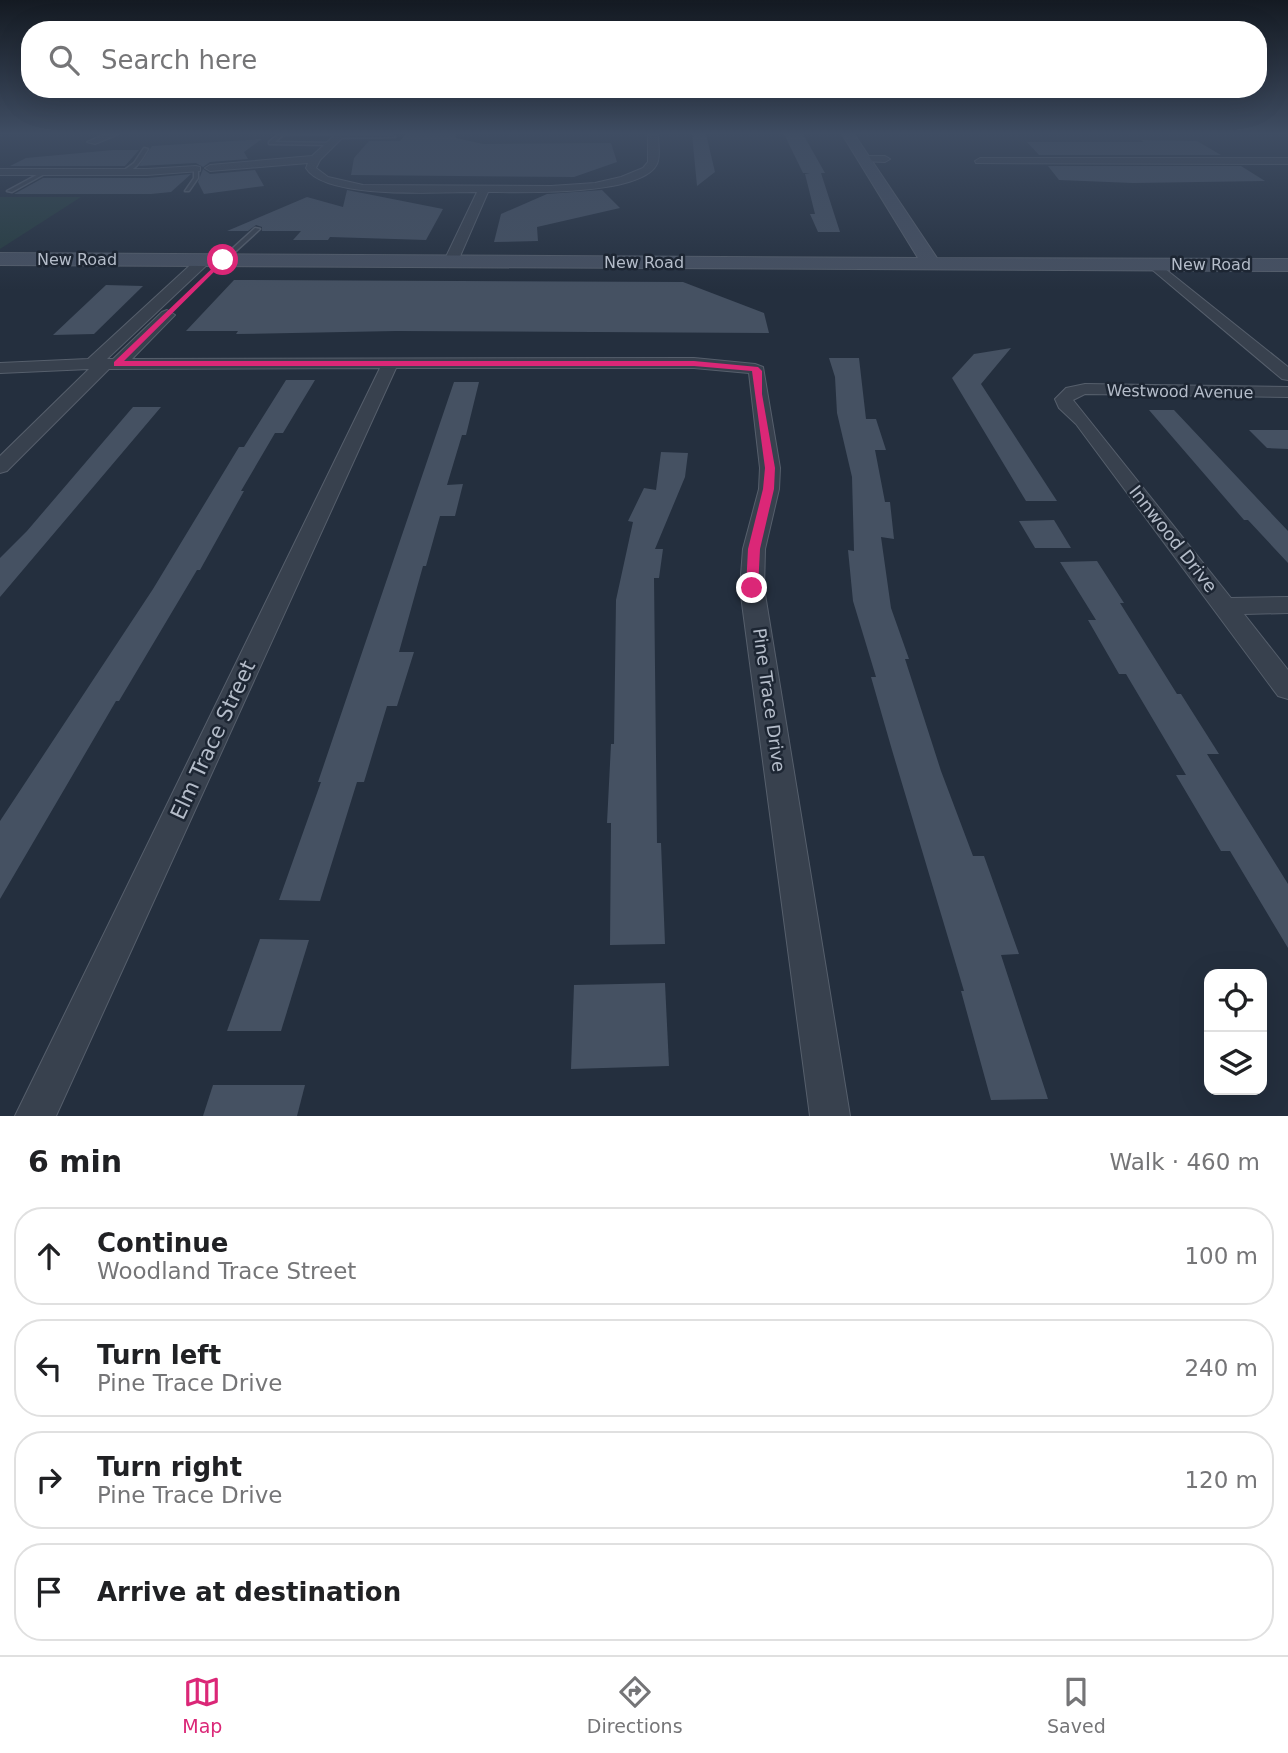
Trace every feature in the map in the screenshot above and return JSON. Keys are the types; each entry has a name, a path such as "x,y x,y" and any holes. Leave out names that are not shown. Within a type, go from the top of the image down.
{"street":[{"path":"355,186 383,189 566,189 585,186"},
{"path":"881,186 931,263"},
{"path":"451,261 484,189"},
{"name":"New Road","path":"0,259 1288,265"},
{"path":"104,364 213,260"},
{"path":"0,467 213,260"},
{"path":"1154,264 1288,375"},
{"name":"Pine Trace Drive","path":"0,368 104,364 694,363 743,366 757,371 770,468 769,489 754,549 752,588 830,1116"},
{"name":"Elm Trace Street","path":"35,1116 390,364"},
{"name":"Westwood Avenue","path":"1072,392 1095,389 1288,392"},
{"name":"Innwood Drive","path":"1072,392 1064,399 1065,404 1082,420 1288,689"},
{"path":"1225,606 1288,605"}],"lane":[{"path":"10,191 19,186"},
{"path":"187,190 190,186"},
{"path":"213,260 257,229"}],"green space":[{"path":"0,197 81,197 0,249"}],"building":[{"path":"28,186 178,186 171,192 151,194 14,194"},
{"path":"200,186 263,186 204,194"},
{"path":"808,186 825,186 840,232 818,232 810,214 815,214"},
{"path":"347,190 443,209 426,240 330,237 328,240 293,240 301,231 262,231 262,227 256,225 248,231 227,231 307,197 343,207"},
{"path":"602,190 620,208 537,227 538,241 494,242 501,214 547,194"},
{"path":"234,280 683,282 764,313 769,333 396,331 236,334 238,331 186,331"},
{"path":"106,285 143,286 94,334 53,335"},
{"path":"1011,348 981,384 1057,501 1026,501 952,378 974,354"},
{"path":"829,358 859,358 866,419 876,419 886,450 875,450 885,502 890,502 894,539 881,537 891,608 909,659 905,659 941,771 973,856 984,856 1019,954 1001,955 1048,1099 991,1100 961,991 964,991 871,677 876,677 853,601 848,550 854,551 852,477 837,413 835,377"},
{"path":"286,380 315,380 283,433 275,433 200,570 197,570 119,701 116,701 0,899 0,821 153,589 239,447 244,447"},
{"path":"454,382 479,382 466,435 462,435 447,485 463,484 455,516 440,516 426,566 423,566 399,652 414,652 397,706 387,706 364,782 357,782 320,901 279,900 321,782 318,782"},
{"path":"133,407 161,407 0,597 0,558 27,531"},
{"path":"1149,410 1174,410 1288,531 1288,563 1248,520 1244,520"},
{"path":"1249,430 1288,430 1288,449 1267,448"},
{"path":"661,452 688,453 685,477 655,549 663,549 659,578 654,578 657,843 661,843 665,944 610,945 611,823 607,823 611,744 614,744 616,600 633,522 628,521 644,488 656,490"},
{"path":"1054,520 1071,548 1035,548 1019,521"},
{"path":"1097,561 1177,694 1181,694 1219,754 1207,754 1288,884 1288,948 1230,851 1221,851 1176,775 1186,775 1126,674 1119,674 1088,620 1096,620 1060,562"},
{"path":"260,939 309,940 281,1031 227,1031"},
{"path":"665,983 669,1066 571,1069 574,985"},
{"path":"213,1085 305,1085 297,1116 203,1116"}],"route":[{"path":"223,260 117,364 694,363 755,369 770,468 769,489 754,549 752,588"}]}
